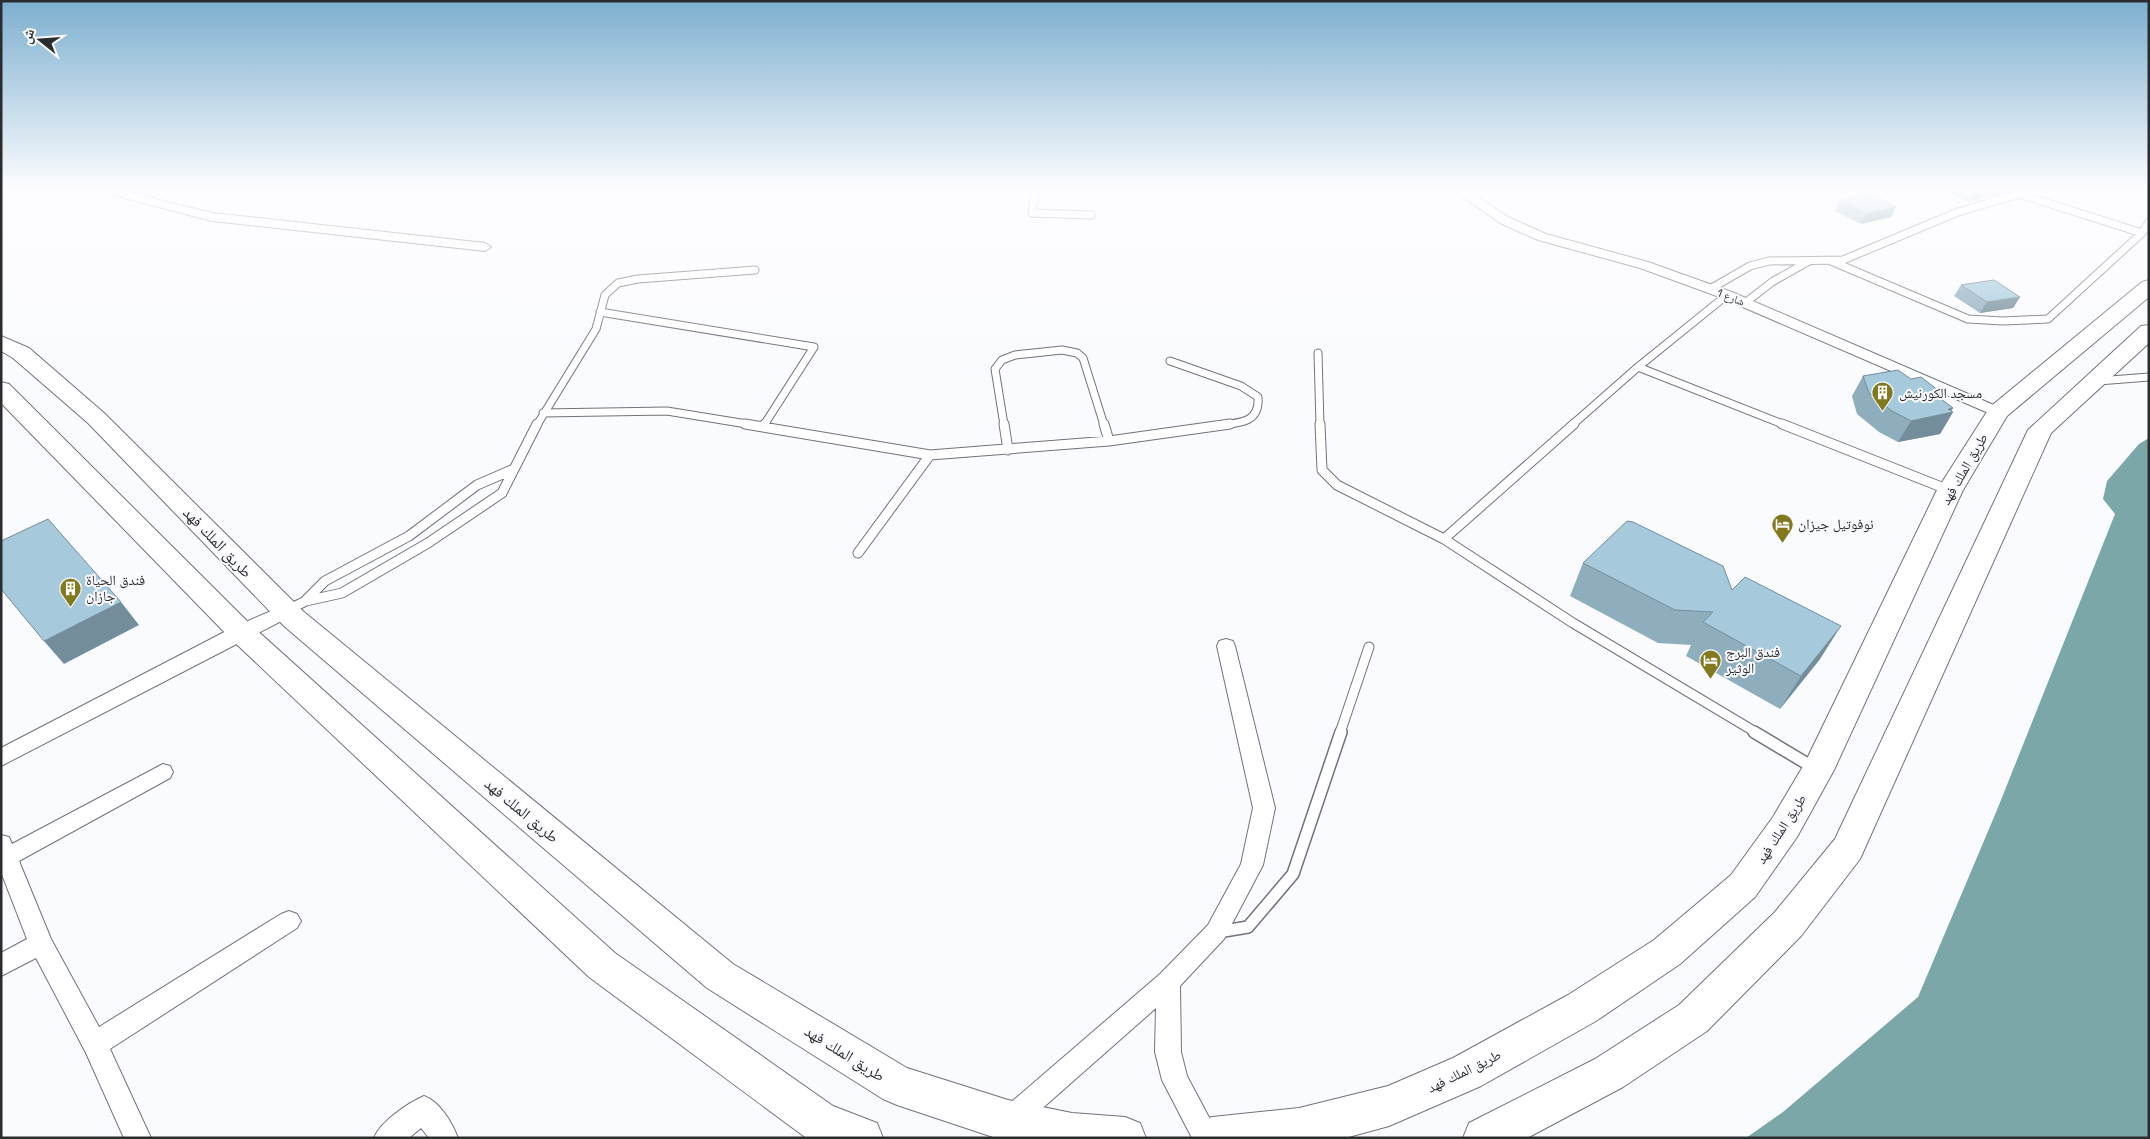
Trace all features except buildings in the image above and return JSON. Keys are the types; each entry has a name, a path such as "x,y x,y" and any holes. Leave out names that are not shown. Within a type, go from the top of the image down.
{"main road":[{"name":"طريق الملك فهد","path":"1212,1138 1299,1129 1389,1106 1468,1072 1582,1008 1667,952 1743,886 1785,827 1818,770 1950,490 1998,412 2149,286"},
{"path":"1484,1138 1609,1073 1693,1018 1788,924 1848,849 2040,430 2149,332"},
{"name":"طريق الملك فهد","path":"1,342 22,352 96,418 295,606 720,976 897,1085 1008,1121 1072,1134 1125,1138"},
{"path":"6,396 240,632 602,965 820,1122 862,1138"},
{"path":"1998,412 2040,430"}],"street":[{"path":"459,244 485,247"},
{"name":"شارع 1","path":"1568,244 1644,265 1710,288 1998,412"},
{"path":"1,758 240,632 295,606"},
{"path":"1008,1121 1168,982 1216,932 1252,865 1264,808 1226,646"},
{"path":"138,1138 96,1044 41,944 4,850 164,772"},
{"path":"96,1044 289,920"},
{"path":"1,965 41,944"},
{"path":"1168,982 1168,1052 1175,1080 1207,1138"},
{"path":"387,1138 424,1109 445,1138"}],"lane":[{"path":"1710,288 1750,266 1768,261 1842,260 1880,244"},
{"path":"1826,259 1968,319 2003,321 2048,319 2130,244"},
{"path":"1745,303 1772,282 1812,259"},
{"path":"295,606 342,593 428,543 502,493 543,413 596,329 605,295 618,283 638,279 755,270"},
{"path":"1444,539 1638,367 1727,295"},
{"path":"600,312 814,347 763,427"},
{"path":"1008,450 995,369 1002,360 1015,356 1062,350 1077,353 1083,358 1110,441"},
{"path":"1318,352 1322,470 1337,485 1444,539 1573,623 1818,770"},
{"path":"543,413 667,411 930,455 1110,441 1238,423 1254,418 1259,407 1258,397 1241,386 1170,361"},
{"path":"1638,367 1950,490"},
{"path":"2095,381 2149,377"},
{"path":"858,553 930,455"},
{"path":"295,606 325,581 409,536 477,485 514,469"},
{"path":"409,536 428,543"},
{"path":"1216,932 1248,926 1293,874 1369,647"}],"water":[{"path":"2149,438 2149,1138 1746,1138 1783,1112 1918,997 1997,810 2115,514 2103,499 2107,481 2139,444"}],"place":[{"name":"مسجد الكورنيش","path":"1883,412"},
{"name":"نوفوتيل جيزان","path":"1782,543"},
{"name":"فندق الحياة جازان","path":"70,607"},
{"name":"فندق البرج الوثير","path":"1710,679"}]}
